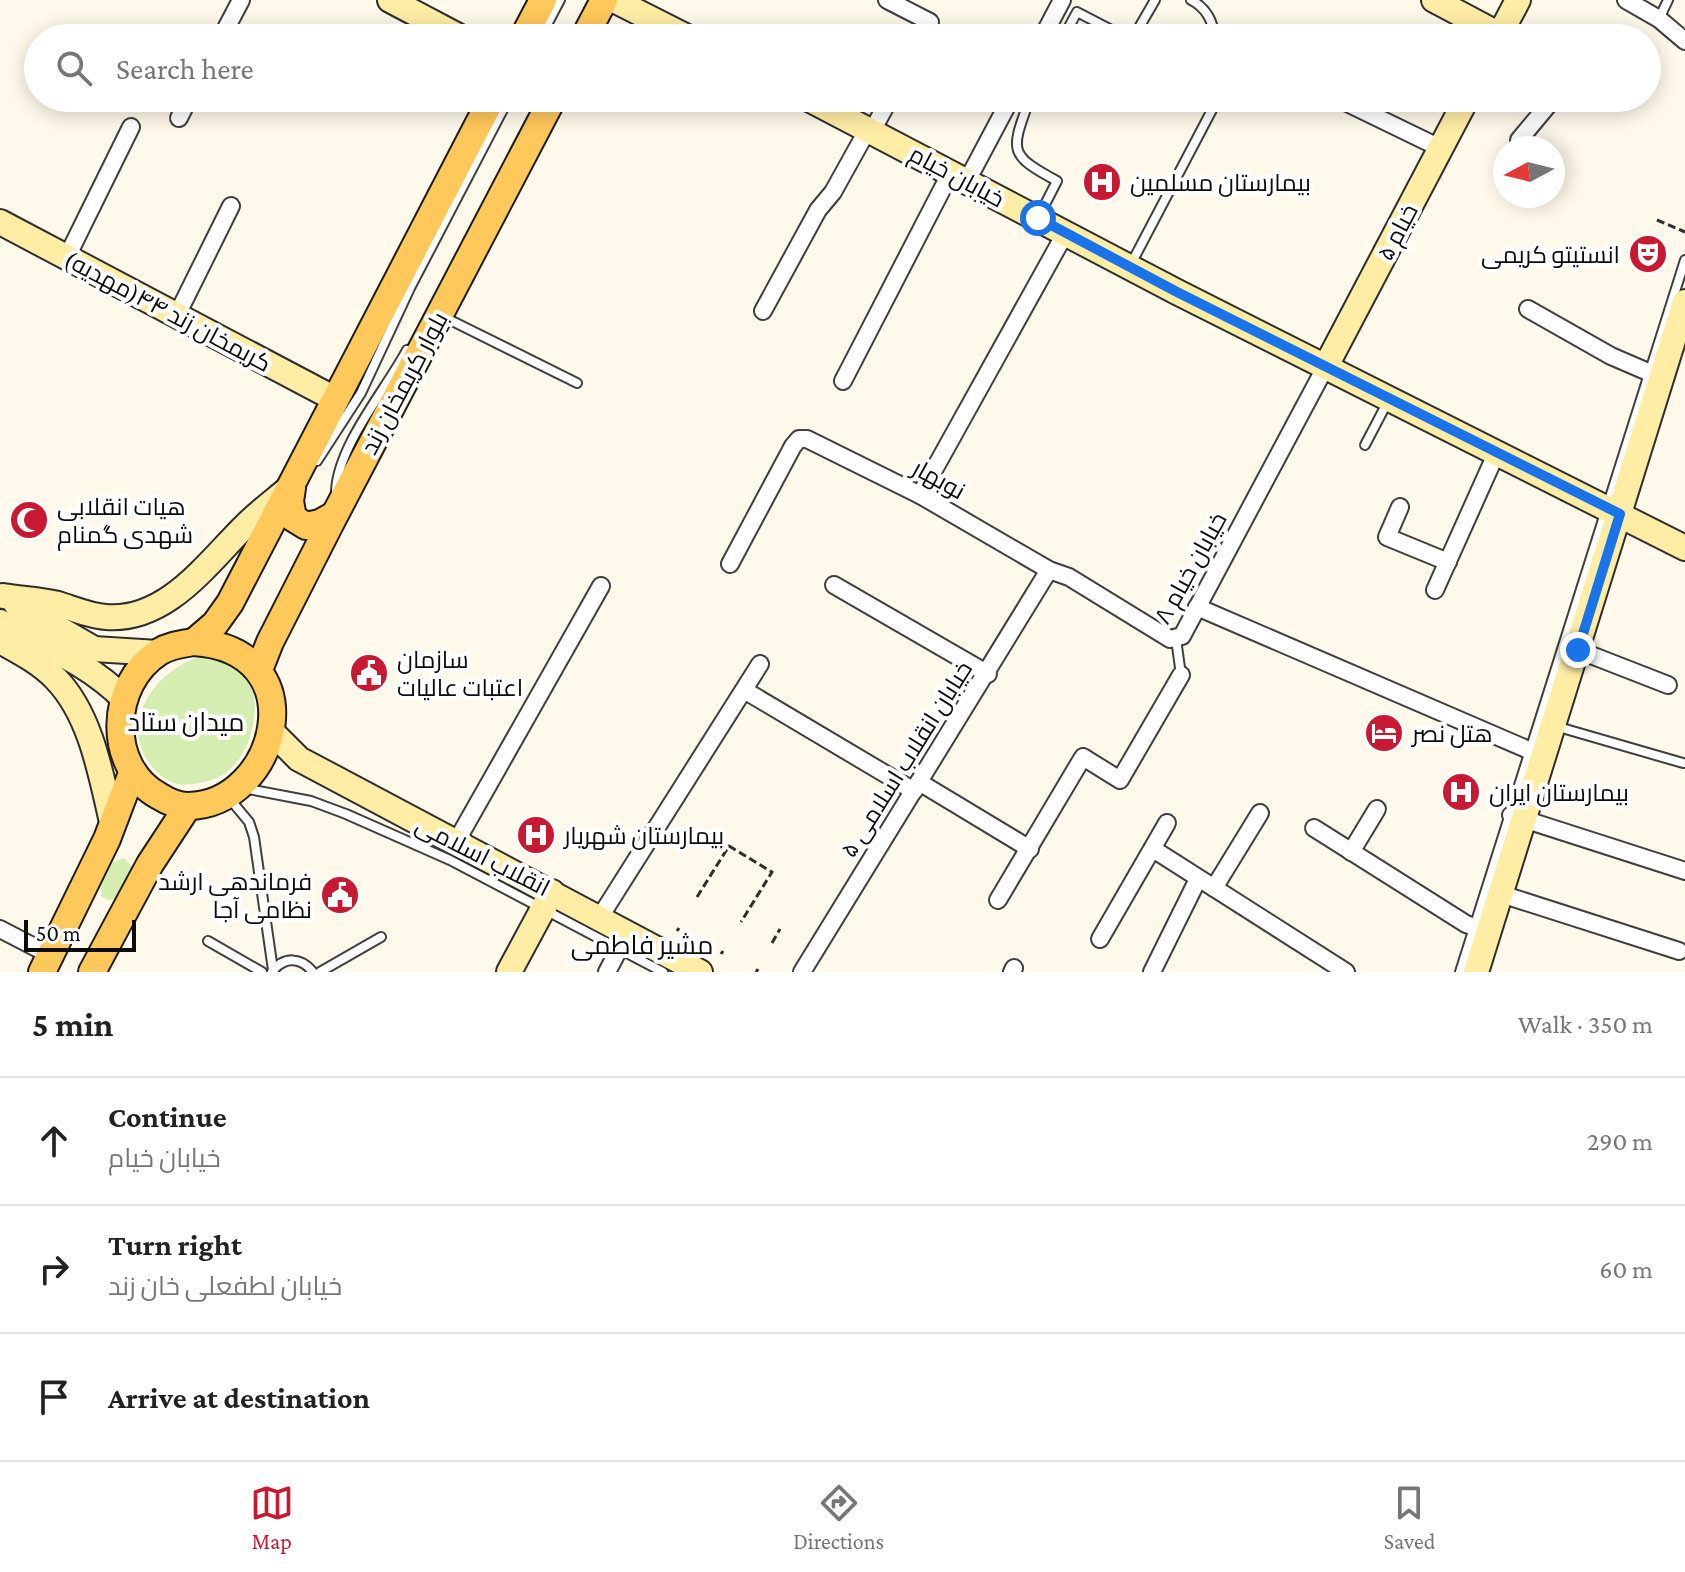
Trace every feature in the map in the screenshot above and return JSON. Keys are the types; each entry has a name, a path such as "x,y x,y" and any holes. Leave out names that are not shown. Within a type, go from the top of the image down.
{"main road":[{"path":"530,24 543,0"},
{"path":"591,24 604,0"},
{"path":"194,642 223,615 485,112"},
{"name":"بلوار کریمخان زند","path":"259,670 334,515 546,112"},
{"path":"293,485 290,501 293,518 306,526 334,515"},
{"path":"92,972 150,864 188,806 232,790 263,754 272,732 269,693 259,670 230,648 212,643 175,645 158,653 133,681 124,699 119,730 132,773 151,792 188,806"},
{"path":"46,964 107,839 132,773"}],"street":[{"path":"228,24 241,0"},
{"path":"390,0 435,24"},
{"path":"614,0 661,24"},
{"path":"887,0 929,24"},
{"path":"1049,24 1062,0"},
{"path":"1505,24 1518,0"},
{"path":"1626,0 1659,19 1685,41"},
{"path":"1441,1 1479,24"},
{"path":"179,118 182,112"},
{"name":"خیابان خیام","path":"835,112 1129,267 1685,548"},
{"path":"763,311 818,210 833,192 881,112"},
{"path":"843,381 959,177 1002,112"},
{"path":"1366,112 1440,148"},
{"name":"۵ خیام","path":"1326,366 1459,112"},
{"path":"1522,136 1542,112"},
{"path":"67,257 131,127"},
{"path":"176,317 231,206"},
{"name":"کریمخان زند ۴۴(مهدیه)","path":"0,222 335,399"},
{"path":"920,495 1066,232"},
{"path":"1476,972 1482,930 1501,894 1517,817 1538,754 1554,726 1578,650 1614,511 1656,376 1685,302"},
{"path":"1528,309 1611,356 1656,376"},
{"name":"خیابان خیام ۸","path":"1176,639 1182,636 1326,366"},
{"name":"نوبهار","path":"730,564 793,446 799,439 807,439 920,495 1049,570 1069,577 1170,639 1176,639"},
{"path":"1435,590 1496,454"},
{"path":"2,595 56,604 105,617 142,612 163,603 203,571 247,524 293,485"},
{"path":"1400,507 1387,537 1448,562"},
{"name":"خیابان انقلاب اسلامی ۵","path":"802,972 988,674 1049,570"},
{"path":"834,585 988,674"},
{"path":"456,842 601,586"},
{"path":"2,595 94,649 158,653"},
{"path":"1197,607 1538,754"},
{"path":"0,622 95,674 124,699"},
{"path":"0,641 28,656 56,679 70,697 83,722 112,822"},
{"path":"1578,650 1668,685"},
{"path":"600,917 760,664"},
{"name":"خیابان خیام ۸","path":"998,900 1083,757 1120,780 1181,675"},
{"path":"744,690 1030,849"},
{"name":"انقلاب اسلامی","path":"272,732 299,759 456,842 547,900 600,917 624,941 700,972"},
{"path":"1351,852 1377,809"},
{"path":"1214,888 1260,813"},
{"path":"1517,817 1685,871"},
{"path":"1100,939 1167,823"},
{"path":"1314,828 1482,930"},
{"path":"1153,849 1346,972"},
{"path":"1152,972 1198,879"},
{"path":"1501,894 1679,951"},
{"path":"509,972 547,900"},
{"path":"0,929 46,964"},
{"path":"607,972 624,941"}],"lane":[{"path":"547,24 560,0"},
{"path":"1141,24 1155,0"},
{"path":"1191,0 1203,5 1211,24"},
{"path":"1659,19 1668,0"},
{"path":"1071,24 1077,12 1100,24"},
{"path":"293,485 309,474 361,393 410,288 502,112"},
{"path":"1026,112 1017,140 1018,154 1025,163 1057,181 1038,218"},
{"path":"1129,267 1211,112"},
{"path":"1656,376 1685,260"},
{"path":"439,315 577,383"},
{"path":"334,515 337,479 357,431 411,341"},
{"path":"1365,445 1390,397"},
{"path":"1538,754 1614,511"},
{"name":"خیابان خیام ۸","path":"1176,639 1181,675"},
{"path":"1554,726 1683,763"},
{"path":"232,790 311,801 346,814 547,900 624,941 663,972"},
{"path":"232,790 254,837 273,971"},
{"path":"1460,972 1482,930 1517,817"},
{"path":"320,972 381,937"},
{"path":"208,941 262,972"},
{"path":"273,971 278,964 292,960 305,964 313,972"}],"path":[{"path":"1657,220 1685,232"},
{"path":"697,897 729,846 772,872 741,922"},
{"path":"772,943 780,929"}],"green space":[{"path":"205,655 223,657 238,665 248,678 255,711 252,728 239,760 225,773 200,783 177,784 165,779 149,762 140,744 138,725 143,707 167,675"},
{"path":"124,858 133,868 118,899 108,900 101,896 101,887 112,863"}],"place":[{"name":"بیمارستان مسلمین","path":"1102,182"},
{"name":"انستیتو کریمی","path":"1648,254"},
{"name":"هیات انقلابی شهدی گمنام","path":"29,520"},
{"name":"سازمان اعتبات عالیات","path":"369,673"},
{"name":"هتل نصر","path":"1384,733"},
{"name":"بیمارستان ایران","path":"1461,792"},
{"name":"بیمارستان شهریار","path":"536,835"},
{"name":"فرماندهی ارشد نظامی آجا","path":"340,895"}],"district":[{"name":"میدان ستاد","path":"186,722"},
{"name":"مشیر فاطمی","path":"642,945"}],"route":[{"path":"1038,218 1177,292 1620,514 1578,650"}]}
